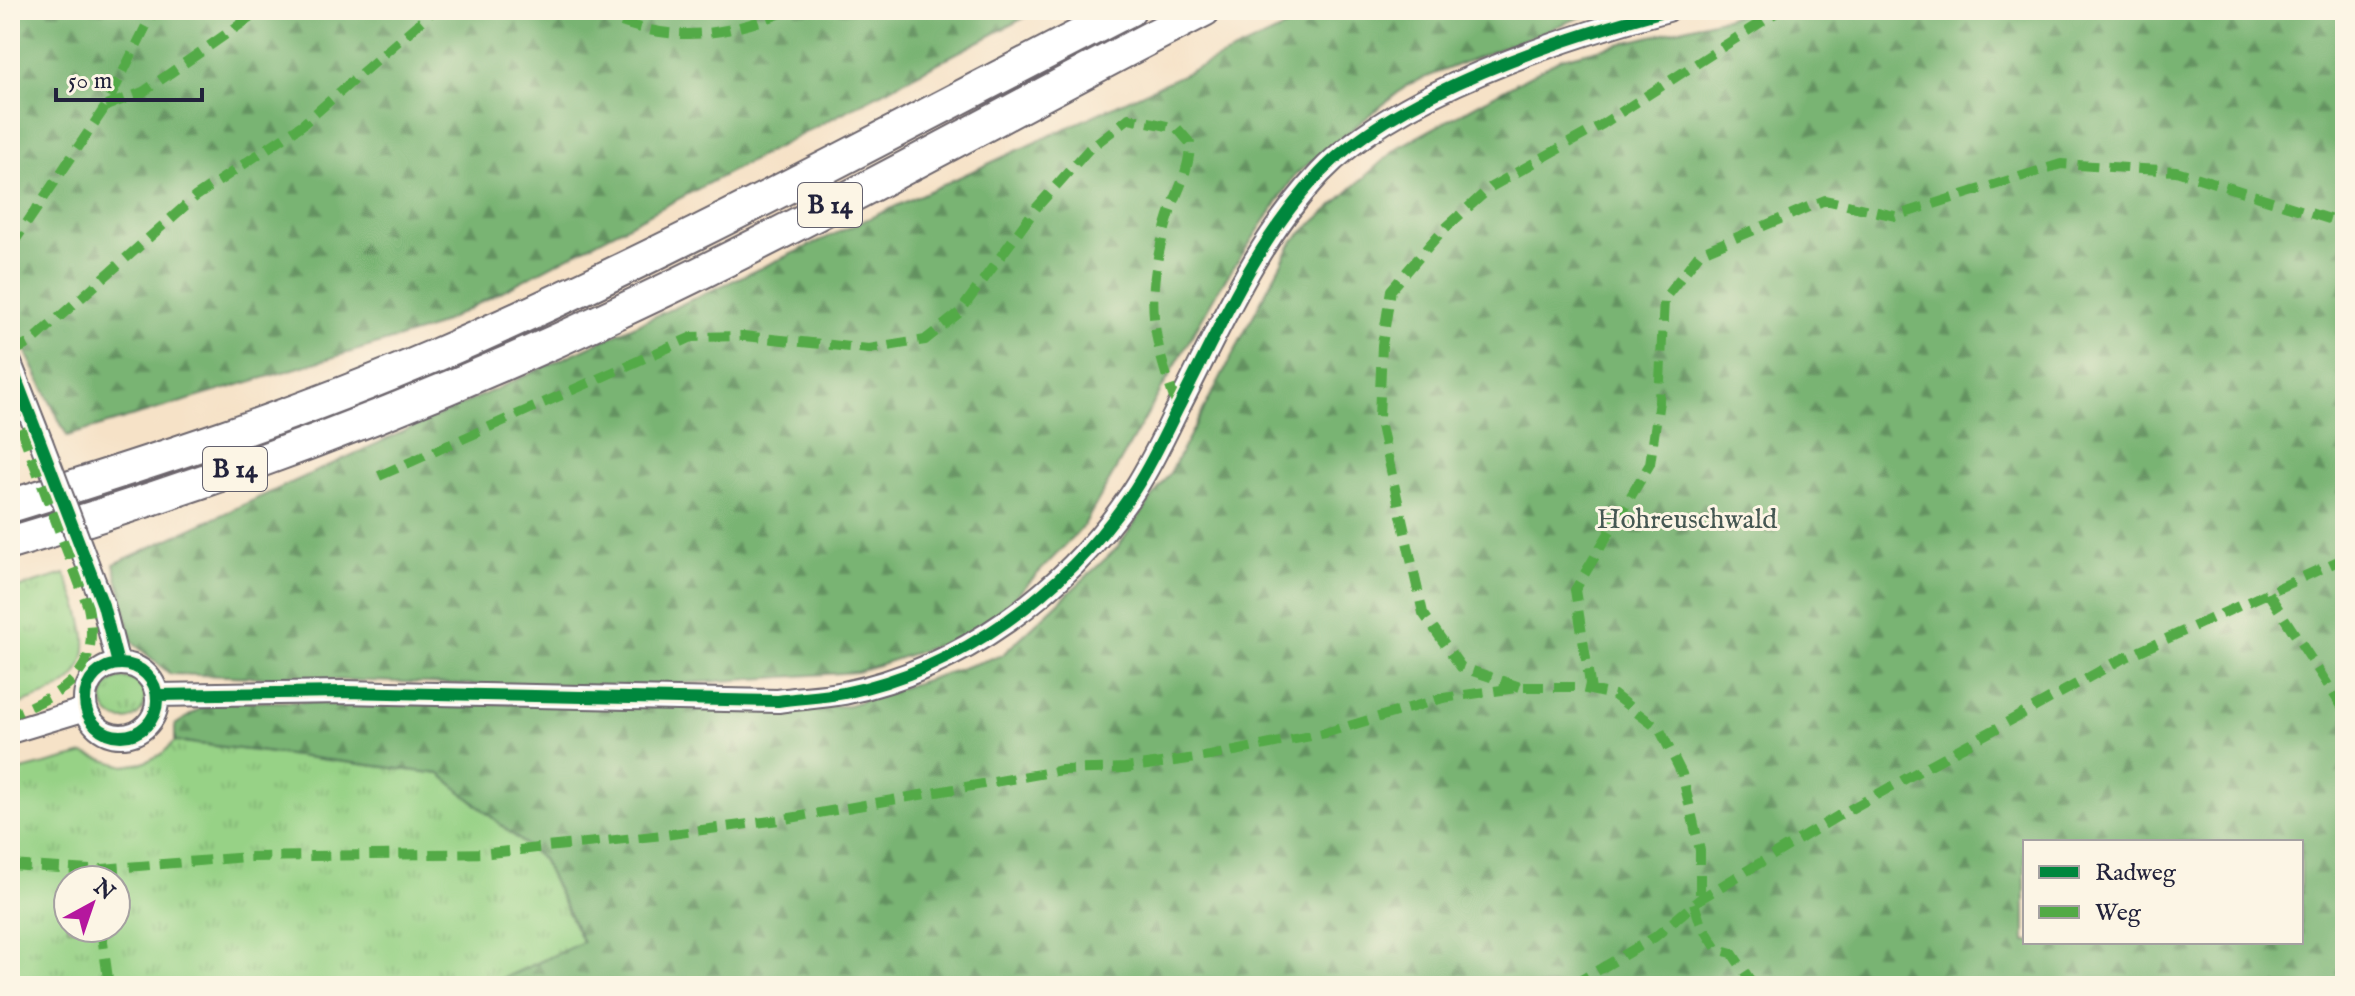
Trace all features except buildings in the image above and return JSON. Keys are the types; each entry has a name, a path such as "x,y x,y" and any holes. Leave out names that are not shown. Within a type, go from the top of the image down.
{"highway":[{"name":"B 14","path":"10,506 232,434 433,356 740,213 1129,10"},
{"name":"B 14","path":"10,543 271,457 618,312 1204,10"}],"street":[{"path":"157,695 343,692 778,701 845,692 960,650 1034,602 1072,568 1104,533 1133,492 1256,257 1286,213 1322,171 1415,105 1464,82 1545,49 1668,10"},
{"path":"10,363 103,605 118,664"},
{"path":"118,664 138,668 150,679 157,695 151,720 139,732 125,736 110,735 97,727 86,709 89,682 98,672 118,664"},
{"path":"10,732 86,709"}],"green space":[{"path":"10,10 1039,10 432,328 67,436 10,320"},
{"path":"1324,10 1599,10 1409,84 1296,174 1217,292 1083,527 982,631 857,672 598,689 170,674 132,642 114,564"},
{"name":"Hohreuschwald","path":"1758,10 2345,10 2345,986 486,986 583,942 542,859 440,774 175,741 175,725 212,701 846,706 1002,655 1117,548 1171,471 1293,241 1397,148 1562,58"},
{"path":"65,574 81,617 85,649 82,663 75,676 62,687 10,707 10,590"},
{"path":"124,678 139,684 145,699 139,714 124,720 109,714 103,699 109,684"},
{"path":"175,741 440,774 542,859 583,943 486,986 10,986 10,773 84,754 125,766 143,763 162,754"}],"marked path":[{"path":"10,248 106,106 154,10"},
{"path":"106,106 143,92 261,10"},
{"path":"10,353 30,343 195,197 302,125 434,10"},
{"path":"594,10 644,29 692,34 739,27 789,10"},
{"path":"1520,687 1461,667 1423,613 1379,417 1382,345 1391,290 1440,233 1491,187 1601,125 1780,10"},
{"path":"379,476 692,337 744,336 869,349 925,340 959,313 1037,207 1089,149 1129,118 1177,128 1190,143 1185,173 1160,246 1153,293 1157,337 1178,409"},
{"path":"1591,690 1575,590 1650,464 1659,401 1664,299 1700,253 1825,200 1895,216 2061,164 2176,171 2345,224"},
{"path":"10,400 88,607 91,630 84,665 75,678 63,689 10,715"},
{"path":"1571,986 1655,937 1700,899 1838,816 2120,660 2336,562 2345,562"},
{"path":"2268,593 2345,711"},
{"path":"10,865 91,870 247,857 489,853 664,835 779,820 1062,770 1125,768 1210,756 1325,733 1443,698 1523,687 1576,687 1614,695 1660,730 1682,774 1700,850 1700,899"},
{"path":"1694,903 1700,922 1717,949 1732,953 1754,986"},
{"path":"103,944 109,986"}],"cycle path":[{"path":"157,695 343,692 778,701 844,693 887,682 929,666 1007,621 1042,594 1105,530 1150,464 1240,286 1276,227 1320,173 1352,144 1392,118 1483,72 1580,36 1668,10"},
{"path":"10,363 103,605 118,664"},
{"path":"121,664 141,670 151,680 157,700 151,720 141,730 121,736 101,730 91,720 85,700 91,680 101,670 121,664"}]}
